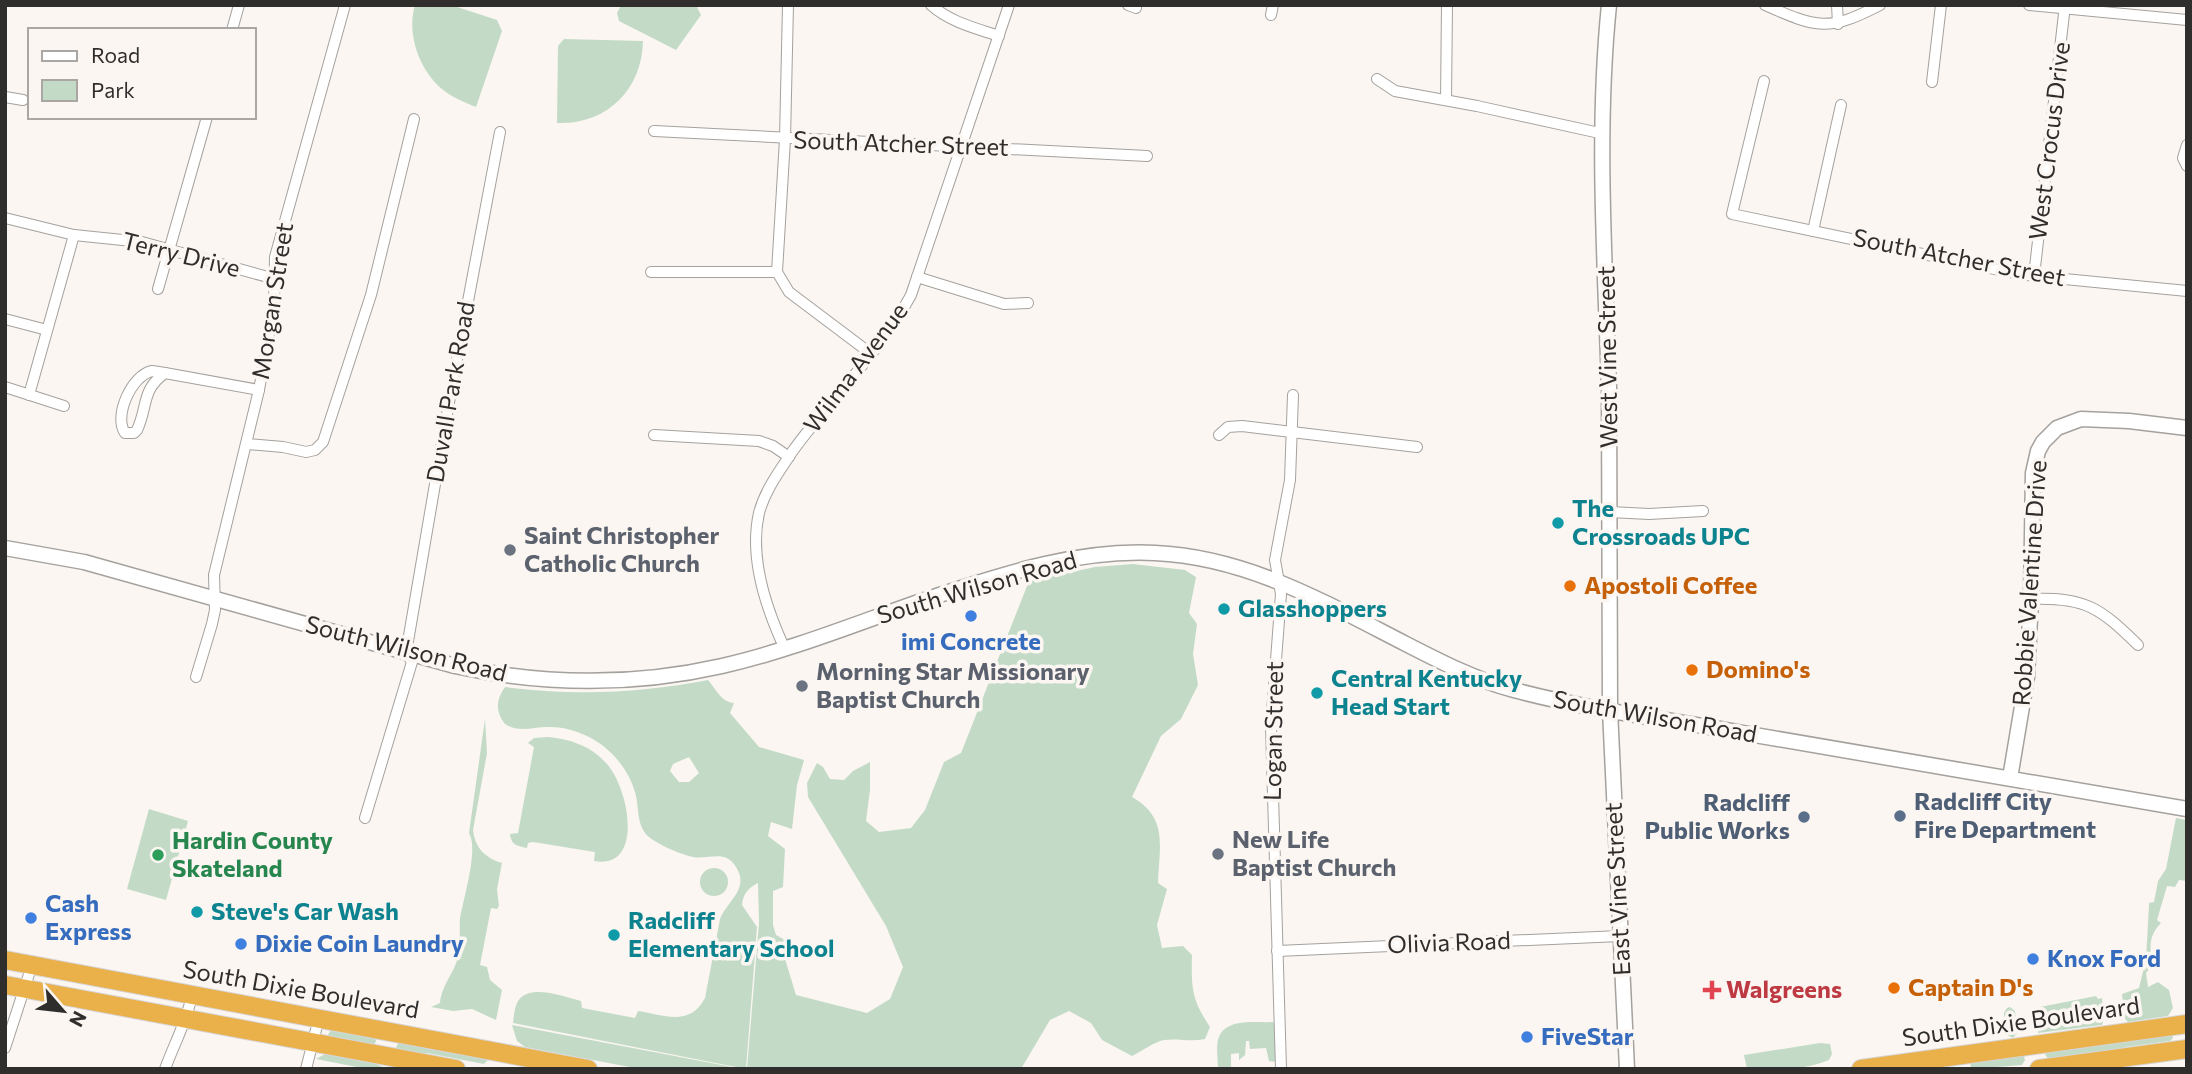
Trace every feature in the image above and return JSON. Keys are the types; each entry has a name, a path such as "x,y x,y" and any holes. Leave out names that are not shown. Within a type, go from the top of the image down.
{"highway":[{"name":"South Dixie Boulevard","path":"5,960 588,1069"},
{"name":"South Dixie Boulevard","path":"5,985 313,1042 391,1061 456,1069"},
{"name":"South Dixie Boulevard","path":"1861,1069 2187,1024"},
{"name":"South Dixie Boulevard","path":"2039,1069 2187,1048"}],"main road":[{"name":"West Vine Street","path":"1609,5 1604,134 1610,710"},
{"name":"Robbie Valentine Drive","path":"2010,778 2027,677 2035,462 2043,442 2057,428 2089,418 2187,428"},
{"name":"South Wilson Road","path":"5,548 84,562 406,653 501,676 583,681 642,678 701,670 784,647 1006,574 1090,555 1174,554 1221,562 1279,581 1493,684 1545,698 2187,809"},
{"name":"East Vine Street","path":"1610,710 1628,1069"}],"street":[{"path":"233,28 239,5"},
{"name":"Morgan Street","path":"196,677 215,610 214,575 259,390 274,305 275,257 345,5"},
{"path":"788,5 785,139 777,272 789,292 870,353"},
{"path":"931,5 947,17 999,36"},
{"name":"Wilma Avenue","path":"784,647 775,627 761,577 757,526 768,489 807,432 900,313 917,277 1009,5"},
{"path":"1446,100 1447,5"},
{"path":"1765,5 1820,25 1852,19 1880,5"},
{"path":"1837,5 1838,23"},
{"path":"1932,82 1941,5"},
{"path":"2029,5 2187,20"},
{"name":"West Crocus Drive","path":"2034,276 2065,7"},
{"path":"1377,79 1395,91 1604,134"},
{"name":"South Atcher Street","path":"1763,81 1732,214 2034,276 2187,290"},
{"path":"5,97 23,100"},
{"path":"1813,231 1841,104"},
{"path":"158,289 206,119"},
{"path":"247,444 306,452 315,450 323,442 371,295 414,119"},
{"name":"South Atcher Street","path":"654,131 1147,156"},
{"name":"Duvall Park Road","path":"365,818 412,662 406,653 455,367 500,132"},
{"path":"2187,145 2183,155 2187,166"},
{"name":"Terry Drive","path":"5,218 74,235 135,240 275,279"},
{"path":"29,395 74,235"},
{"path":"651,272 777,272"},
{"path":"917,277 1004,304 1028,303"},
{"path":"5,319 47,331"},
{"path":"165,373 153,382 148,390 137,430 134,433 125,433 121,417 131,388 138,377 152,371 165,373 259,390"},
{"path":"5,387 64,406"},
{"name":"Logan Street","path":"1281,1069 1271,726 1281,604 1275,560 1290,480 1293,395"},
{"path":"1219,435 1235,425 1417,447"},
{"path":"654,435 759,441 773,446 789,457"},
{"path":"1610,512 1649,514 1703,511"},
{"path":"2031,599 2056,598 2090,606 2107,615 2138,645"},
{"name":"Olivia Road","path":"1277,951 1620,936"},
{"path":"5,1048 32,965"},
{"path":"165,1069 176,1038 187,1019 192,995"},
{"path":"306,1069 319,1018"},
{"path":"390,1031 391,1061"}],"green space":[{"path":"415,5 451,5 497,20 502,31 476,107 446,92 434,81 421,62 412,28"},
{"path":"621,5 696,5 701,15 676,50 619,21 617,13"},
{"path":"564,39 643,41 636,75 618,101 591,118 557,123 558,46"},
{"path":"1133,564 1185,570 1196,577 1189,613 1197,624 1193,654 1198,685 1181,719 1161,736 1132,797 1144,805 1157,824 1160,846 1158,883 1167,889 1157,925 1162,948 1183,946 1192,955 1194,993 1199,1009 1210,1027 1205,1039 1164,1040 1132,1056 1102,1040 1091,1023 1069,1011 1050,1020 1021,1069 747,1069 759,923 758,883 747,892 742,905 757,927 746,1069 513,1023 518,1001 523,996 539,992 581,1001 582,1008 635,1018 638,1011 676,1017 692,1013 705,998 720,919 739,888 740,875 727,858 688,856 647,835 641,824 635,792 628,775 610,752 595,741 583,734 556,727 516,729 505,724 498,706 505,687 555,692 607,692 708,680 722,698 734,703 730,713 759,747 804,760 797,785 792,829 771,822 768,836 785,849 783,887 773,891 773,925 776,935 785,940 785,959 796,995 867,1013 890,999 903,967 886,926 808,797 807,783 817,763 823,767 830,779 844,780 853,771 870,762 866,821 879,832 911,828 925,810 944,762 961,753 1029,581 1095,567","holes":["689,757 699,773 689,782 679,782 670,771 673,764"]},
{"path":"485,719 487,753 473,830 482,851 502,863 497,889 499,906 497,909 491,908 480,965 487,967 490,980 502,990 496,1020 472,1009 453,1011 431,1007 440,1003 459,952 460,919 472,851 469,833"},
{"path":"548,737 587,748 600,757 614,774 626,807 628,824 621,853 610,860 594,861 595,852 533,842 528,843 527,848 513,843 510,834 518,833 534,747 528,743 534,738"},
{"name":"Hardin County Skateland","path":"149,809 188,821 166,900 127,889"},
{"path":"2176,818 2187,820 2187,881 2179,880 2175,887 2167,886 2157,920 2161,923 2151,942 2152,965 2146,973 2148,987 2158,982 2169,990 2173,1008 2168,1016 2128,1022 2125,1019 2122,994 2139,988 2146,959 2149,903 2154,902 2158,881 2166,869"},
{"path":"714,868 724,872 728,882 724,892 714,896 704,892 700,882 704,872"},
{"path":"2096,996 2098,999 2102,998 2102,1025 2038,1033 2035,1008"},
{"path":"2010,1007 2015,1011 2017,1033 2013,1038 2005,1034 2004,1013"},
{"path":"1273,1022 1276,1025 1277,1062 1269,1061 1266,1048 1250,1049 1249,1041 1246,1041 1245,1055 1239,1060 1239,1053 1231,1054 1231,1069 1218,1069 1217,1050 1221,1033 1233,1024"},
{"path":"512,1025 739,1069 640,1069 525,1047 517,1041"},
{"path":"332,1028 374,1036 376,1041 374,1045 331,1040 328,1035"},
{"path":"2172,1033 2173,1038 2170,1041 2125,1047 2115,1052 2049,1061 2045,1054 2046,1052"},
{"path":"399,1041 487,1057 488,1060 484,1064 427,1053 402,1053 396,1048"},
{"path":"1820,1043 1830,1044 1832,1054 1829,1060 1819,1064 1799,1068 1747,1069 1744,1055"},
{"path":"2023,1053 2025,1060 2022,1065 1971,1069 1970,1061"},
{"path":"325,1054 376,1064 387,1069 367,1069 316,1059"}],"place":[{"name":"The Crossroads UPC","path":"1558,523"},
{"name":"Saint Christopher Catholic Church","path":"510,550"},
{"name":"Apostoli Coffee","path":"1570,586"},
{"name":"Glasshoppers","path":"1224,609"},
{"name":"imi Concrete","path":"971,616"},
{"name":"Domino's","path":"1692,670"},
{"name":"Morning Star Missionary Baptist Church","path":"802,686"},
{"name":"Central Kentucky Head Start","path":"1317,693"},
{"name":"Radcliff City Fire Department","path":"1900,816"},
{"name":"Radcliff Public Works","path":"1804,817"},
{"name":"New Life Baptist Church","path":"1218,854"},
{"name":"Hardin County Skateland","path":"158,855"},
{"name":"Steve's Car Wash","path":"197,912"},
{"name":"Cash Express","path":"31,918"},
{"name":"Radcliff Elementary School","path":"614,935"},
{"name":"Dixie Coin Laundry","path":"241,944"},
{"name":"Knox Ford","path":"2033,959"},
{"name":"Captain D's","path":"1894,988"},
{"name":"Walgreens","path":"1712,990"},
{"name":"FiveStar","path":"1527,1037"}]}
